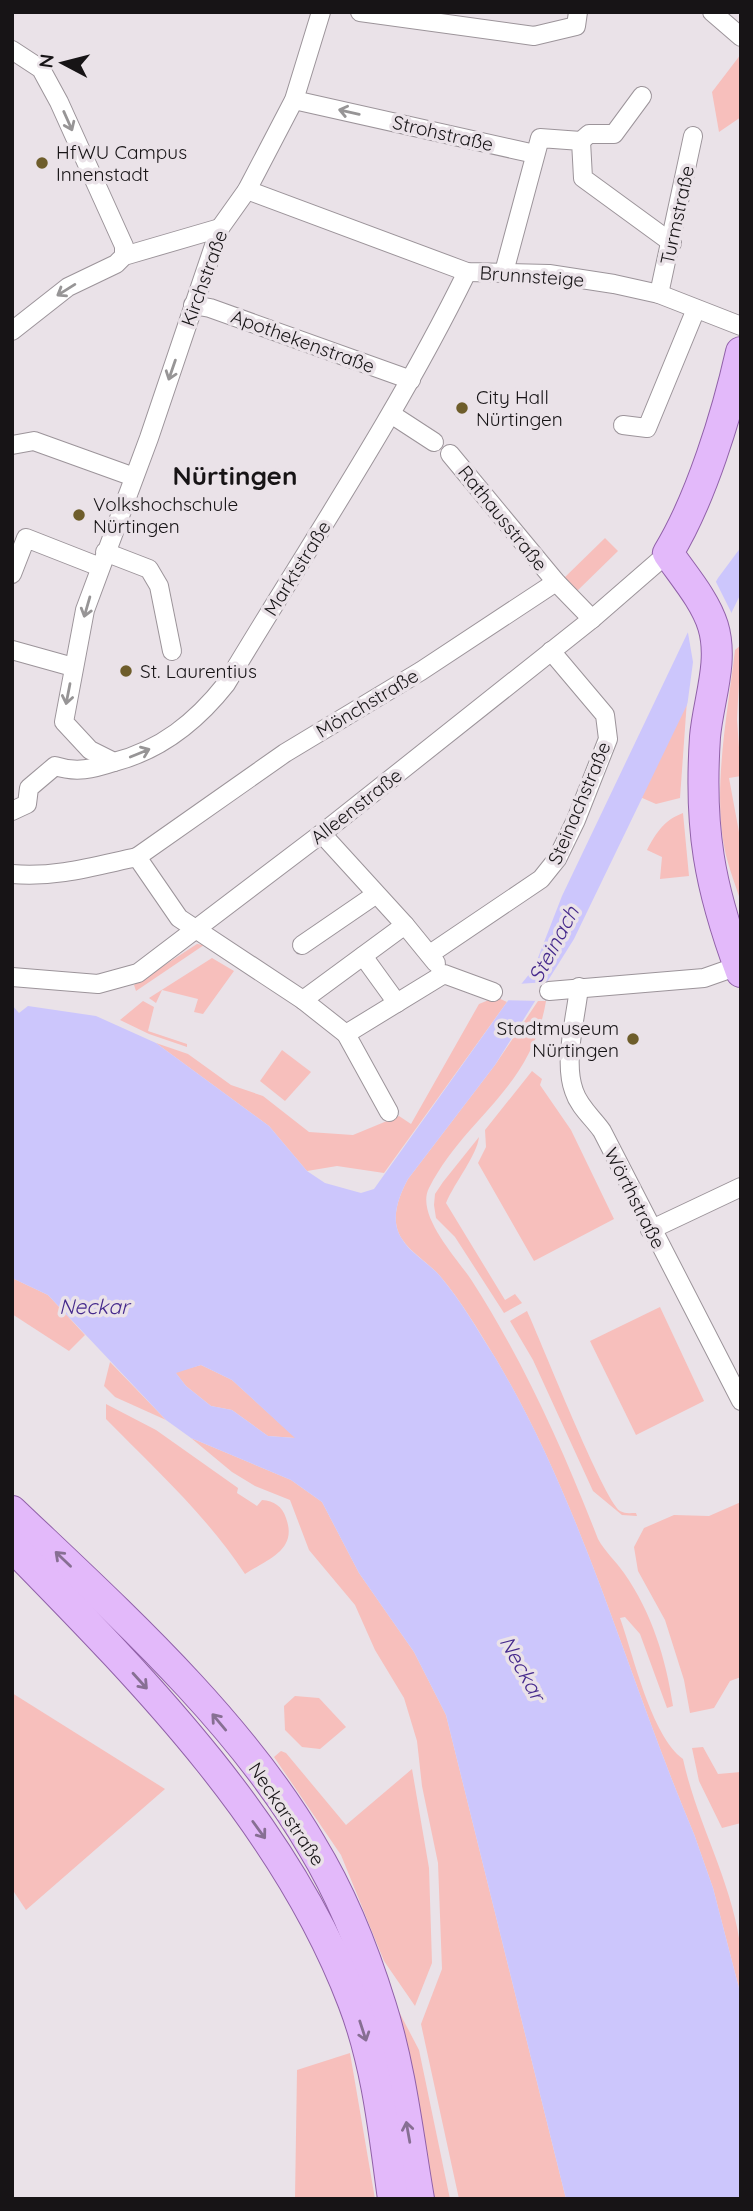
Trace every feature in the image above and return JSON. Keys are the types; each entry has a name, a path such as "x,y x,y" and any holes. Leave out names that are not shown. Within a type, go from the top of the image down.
{"main road":[{"path":"740,967 716,903 705,845 702,795 706,734 717,654 713,626 668,553 683,529 702,479 741,352"},
{"name":"Neckarstraße","path":"12,1510 138,1633 245,1752 312,1845 363,1953 394,2052 419,2199"},
{"name":"Neckarstraße","path":"12,1546 145,1686 219,1775 288,1871 329,1945 354,2003 369,2050 393,2199"},
{"path":"219,1775 245,1752"}],"street":[{"name":"Kirchstraße","path":"114,762 90,750 64,722 85,610 220,228 247,190 294,100 321,12"},
{"path":"360,12 534,36 576,26 578,12"},
{"path":"712,12 741,37"},
{"path":"12,50 41,69 59,102 124,246 124,256"},
{"path":"504,272 540,138 581,141 589,134 614,134 642,96"},
{"name":"Strohstraße","path":"294,100 535,154"},
{"name":"Turmstraße","path":"659,294 693,136"},
{"path":"581,141 583,178 672,243"},
{"name":"Brunnsteige","path":"247,190 467,272 562,276 659,294 741,326"},
{"path":"12,331 68,287 116,264 124,256 220,228"},
{"name":"Marktstraße","path":"12,811 27,804 29,788 55,766 68,771 93,769 141,755 204,712 226,684 391,414 467,272"},
{"name":"Apothekenstraße","path":"193,305 210,308 411,380"},
{"path":"623,425 647,428 696,309"},
{"path":"391,414 434,442"},
{"path":"12,445 34,440 134,477"},
{"name":"Rathausstraße","path":"450,454 556,582"},
{"path":"12,574 26,538 102,560 149,569 159,586 172,651"},
{"name":"Alleenstraße","path":"12,977 80,984 119,980 138,973 322,834 592,619 668,553"},
{"path":"556,582 592,619"},
{"name":"Mönchstraße","path":"12,874 43,876 96,868 137,857 285,753 421,671 556,582"},
{"path":"12,650 73,667"},
{"name":"Steinachstraße","path":"430,954 550,871 581,808 608,739 605,715 551,651"},
{"path":"322,834 405,925 444,974 493,992"},
{"path":"137,857 179,918 303,1000 346,1034 389,1112"},
{"path":"302,945 375,895"},
{"path":"303,1000 405,925"},
{"path":"363,956 397,1003"},
{"path":"549,991 704,978 740,967"},
{"path":"346,1034 444,974"},
{"name":"Wörthstraße","path":"579,987 572,1047 573,1090 580,1105 602,1131 650,1230 741,1401"},
{"path":"650,1230 741,1187"}],"shaded area":[{"path":"741,54 741,117 719,132 712,92"},
{"path":"605,538 618,551 575,593 562,580"},
{"path":"741,645 737,719 741,776 729,778 741,843 741,903 725,851 720,802 722,750 735,650"},
{"path":"687,700 680,798 656,804 640,797"},
{"path":"683,813 689,876 660,879 662,857 647,850 661,828"},
{"path":"197,944 204,945 136,991 134,985"},
{"path":"212,958 234,971 203,1014 194,1012 198,999 162,990 156,1003 149,998"},
{"path":"496,997 507,1002 384,1173 337,1166 307,1171 269,1126 156,1043 188,1054 231,1085 263,1096 309,1132 353,1135 399,1116 411,1124 479,1004"},
{"path":"143,1001 154,1007 148,1031 187,1044 187,1047 149,1034 120,1020"},
{"path":"538,1001 546,1001 538,1032 527,1058 496,1101 444,1163 429,1188 426,1199 428,1211 440,1236 472,1281 509,1343 571,1472 598,1539 634,1588 650,1620 670,1688 673,1706 667,1708 640,1634 625,1617 620,1618 653,1714 672,1748 683,1759 731,1903 741,1952 741,1996 713,1888 694,1834 555,1473 527,1415 476,1327 440,1276 402,1239 396,1224 399,1200 408,1179 495,1065"},
{"path":"282,1050 311,1072 285,1101 260,1081"},
{"path":"532,1071 542,1079 540,1085 571,1130 614,1219 534,1261 478,1163 486,1147 485,1130"},
{"path":"479,1137 474,1152 446,1203 505,1300 515,1294 522,1303 504,1313 455,1237 436,1218 434,1205 435,1194"},
{"path":"12,1278 48,1295 85,1335 69,1351 12,1314"},
{"path":"660,1307 704,1401 636,1435 590,1341"},
{"path":"527,1311 600,1479 620,1511 636,1513 637,1516 622,1515 593,1491 533,1360 510,1321"},
{"path":"110,1362 166,1420 115,1397 104,1386"},
{"path":"201,1365 232,1380 296,1438 268,1436 232,1410 211,1406 186,1386 175,1372"},
{"path":"106,1404 156,1430 238,1488 237,1493 257,1506 262,1500 277,1505 284,1514 289,1529 284,1546 271,1558 245,1574 197,1512 106,1419"},
{"path":"191,1438 291,1480 322,1502 359,1573 414,1652 446,1715 566,2199 459,2199 421,2024 442,1969 438,1863 422,1786 417,1741 404,1698 375,1650 355,1605 309,1550 290,1500 255,1486 232,1472"},
{"path":"741,1502 741,1677 730,1681 714,1708 690,1713 684,1680 665,1620 638,1571 634,1547 644,1528 674,1515 709,1516"},
{"path":"12,1693 165,1789 26,1910 12,1889"},
{"path":"295,1696 319,1698 346,1727 320,1749 302,1747 285,1730 284,1706"},
{"path":"703,1747 718,1774 741,1772 741,1823 722,1828 699,1781 692,1748"},
{"path":"281,1751 286,1753 346,1825 412,1769 429,1868 432,1963 415,2006 384,1961 341,1855 274,1757"},
{"path":"385,1985 419,2050 450,2199 430,2199"},
{"path":"350,2053 375,2199 295,2199 297,2070"}],"water":[{"path":"741,547 741,593 574,939 495,1065 408,1179 396,1216 398,1232 405,1244 436,1271 448,1286 496,1359 555,1473 694,1834 713,1888 741,1996 741,2199 566,2199 446,1715 414,1652 359,1573 322,1502 291,1480 191,1438 166,1420 48,1295 12,1278 12,1005 19,1013 28,1006 96,1016 156,1043 269,1126 307,1171 325,1183 361,1193 374,1189 534,968 562,896 687,634 718,578","holes":["201,1365 232,1380 295,1438 268,1436 232,1410 211,1406 186,1386 176,1373"]}],"pier":[{"path":"714,578 733,616 687,707 693,662 687,627"},
{"path":"547,982 542,1001 503,1000 517,984"}],"place":[{"name":"HfWU Campus Innenstadt","path":"42,163"},
{"name":"City Hall Nürtingen","path":"462,408"},
{"name":"Volkshochschule Nürtingen","path":"79,515"},
{"name":"St. Laurentius","path":"126,671"},
{"name":"Stadtmuseum Nürtingen","path":"633,1039"}],"district":[{"name":"Nürtingen","path":"235,475"}],"water label":[{"name":"Steinach","path":"553,944"},
{"name":"Neckar","path":"94,1306"},
{"name":"Neckar","path":"523,1668"}]}
